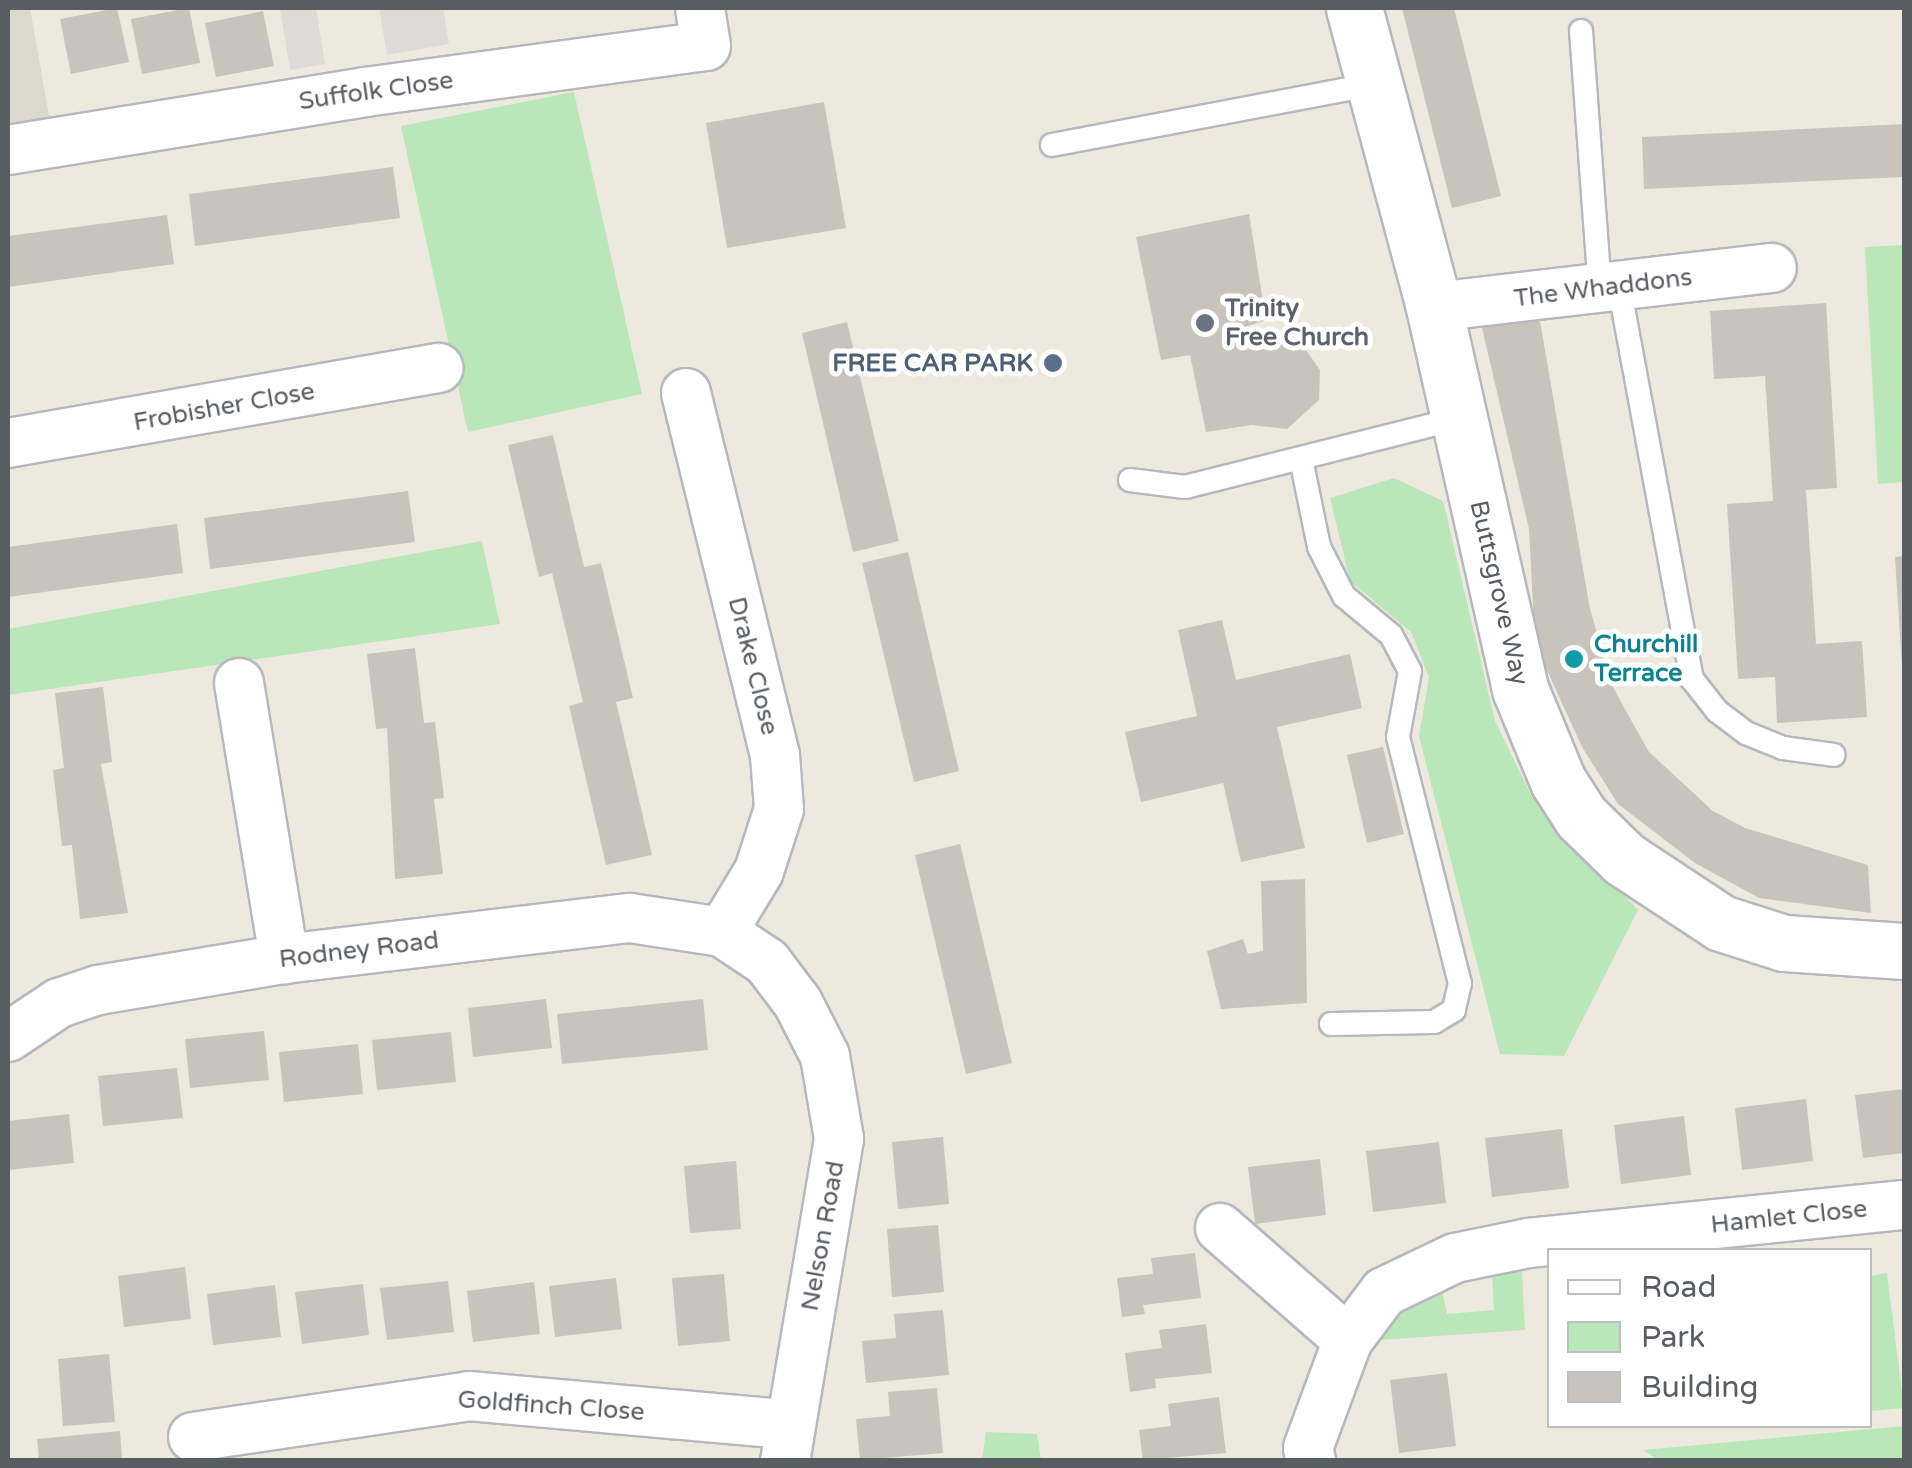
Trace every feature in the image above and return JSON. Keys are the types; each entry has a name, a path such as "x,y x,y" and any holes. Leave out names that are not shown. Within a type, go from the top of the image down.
{"street":[{"name":"Suffolk Close","path":"8,150 706,46 700,8"},
{"name":"Buttsgrove Way","path":"1354,8 1434,307 1520,689 1536,736 1581,816 1624,859 1721,922 1784,943 1904,951"},
{"name":"The Whaddons","path":"1434,307 1772,268"},
{"name":"Frobisher Close","path":"8,444 439,368"},
{"name":"Drake Close","path":"686,393 775,755 779,810 758,871 722,932"},
{"path":"239,683 284,959"},
{"name":"Rodney Road","path":"8,1037 59,1003 98,990 284,959 630,918 722,932"},
{"name":"Nelson Road","path":"722,932 767,962 798,1003 826,1056 839,1139 788,1442"},
{"name":"Hamlet Close","path":"1311,1460 1308,1448 1348,1340 1384,1292 1455,1258 1528,1243 1904,1205"},
{"path":"1220,1228 1348,1340"},
{"name":"Goldfinch Close","path":"194,1437 469,1396 788,1442"}],"lane":[{"path":"1581,31 1610,287 1692,680 1746,733 1784,748 1834,755"},
{"path":"1052,146 1374,84"},
{"path":"1130,480 1184,487 1459,418"},
{"path":"1301,459 1319,547 1335,580 1344,596 1391,635 1410,672 1398,737 1460,983 1454,1010 1434,1022 1331,1024"}],"shaded area":[{"path":"8,8 30,8 50,122 8,129"},
{"path":"280,8 316,8 325,64 290,70"},
{"path":"379,8 443,8 449,44 387,55"}],"green space":[{"path":"574,92 642,394 468,432 401,126"},
{"path":"1904,245 1904,482 1878,484 1865,247"},
{"path":"1394,478 1443,501 1495,721 1532,797 1638,910 1564,1056 1500,1054 1419,736 1429,677 1411,632 1350,581 1330,498"},
{"path":"482,541 500,624 8,695 8,629"},
{"path":"1522,1271 1525,1330 1380,1340 1413,1299 1441,1285 1447,1314 1494,1310 1492,1275"},
{"path":"1887,1273 1904,1408 1872,1411 1872,1276"},
{"path":"1904,1426 1904,1460 1658,1460 1643,1450"},
{"path":"986,1432 1037,1434 1041,1460 982,1460"}],"building":[{"path":"117,8 129,62 71,74 60,19"},
{"path":"189,8 200,63 142,74 131,19"},
{"path":"1402,8 1454,8 1501,196 1452,208"},
{"path":"263,11 274,66 216,77 205,23"},
{"path":"824,102 846,228 727,248 706,123"},
{"path":"1904,124 1904,177 1644,189 1642,137"},
{"path":"393,167 400,218 195,246 189,194"},
{"name":"Trinity Free Church","path":"1249,214 1266,320 1245,327 1249,346 1275,337 1303,346 1320,370 1319,400 1287,429 1252,425 1206,432 1190,355 1161,360 1136,237"},
{"path":"167,215 174,264 8,287 8,236"},
{"name":"Churchill Terrace","path":"1826,303 1837,488 1806,490 1816,644 1862,641 1867,717 1777,723 1775,677 1738,679 1727,504 1773,501 1765,376 1714,379 1710,311"},
{"name":"Churchill Terrace","path":"1539,316 1590,609 1613,687 1631,720 1649,752 1713,811 1745,828 1868,865 1871,913 1759,898 1695,863 1618,804 1582,747 1546,668 1534,624 1529,529 1482,328"},
{"path":"847,322 899,541 853,552 802,333"},
{"path":"553,435 584,567 601,563 633,698 616,702 652,855 606,865 569,706 583,702 552,573 539,577 508,445"},
{"path":"408,491 415,542 210,569 204,518"},
{"path":"177,524 183,573 8,597 8,547"},
{"path":"908,552 959,771 914,782 862,563"},
{"path":"1904,556 1904,667 1902,667 1895,557"},
{"path":"1222,620 1236,680 1350,654 1362,708 1277,727 1305,848 1241,862 1223,783 1141,802 1125,732 1197,716 1178,630"},
{"path":"415,648 424,723 435,722 444,798 434,799 443,874 395,879 387,728 376,729 367,654"},
{"path":"103,687 112,762 101,764 128,913 80,919 72,845 62,846 53,770 64,768 55,693"},
{"path":"1383,747 1404,834 1367,843 1347,755"},
{"path":"960,844 1012,1063 966,1074 915,855"},
{"path":"1305,879 1307,1003 1221,1009 1207,951 1243,939 1248,954 1263,951 1261,881"},
{"path":"546,999 552,1048 473,1057 468,1008"},
{"path":"703,999 708,1050 562,1064 557,1014"},
{"path":"264,1031 269,1080 190,1088 185,1039"},
{"path":"451,1032 456,1082 377,1090 372,1040"},
{"path":"358,1044 363,1094 284,1102 279,1052"},
{"path":"177,1068 183,1118 103,1126 98,1076"},
{"path":"1904,1089 1904,1153 1863,1158 1855,1095"},
{"path":"1806,1099 1813,1161 1742,1170 1735,1108"},
{"path":"69,1114 74,1163 8,1170 8,1121"},
{"path":"1684,1116 1691,1175 1621,1184 1614,1125"},
{"path":"1562,1129 1569,1188 1492,1197 1485,1138"},
{"path":"943,1137 949,1204 898,1209 892,1142"},
{"path":"1439,1142 1446,1203 1373,1212 1366,1151"},
{"path":"1320,1159 1326,1215 1255,1224 1248,1167"},
{"path":"736,1161 741,1229 690,1233 684,1166"},
{"path":"938,1225 944,1292 892,1297 887,1229"},
{"path":"1195,1253 1201,1298 1143,1305 1145,1314 1122,1317 1117,1278 1153,1274 1151,1258"},
{"path":"185,1267 191,1319 124,1327 118,1276"},
{"path":"724,1274 730,1341 678,1346 672,1278"},
{"path":"616,1278 622,1329 555,1337 549,1286"},
{"path":"448,1281 454,1332 387,1340 380,1288"},
{"path":"534,1282 540,1334 473,1342 467,1291"},
{"path":"363,1284 369,1335 302,1344 295,1292"},
{"path":"275,1285 281,1337 213,1345 207,1294"},
{"path":"943,1310 949,1375 866,1383 862,1341 896,1338 894,1314"},
{"path":"1206,1324 1212,1373 1155,1379 1156,1388 1130,1392 1125,1353 1162,1348 1159,1330"},
{"path":"109,1354 115,1422 63,1426 58,1359"},
{"path":"1447,1373 1456,1446 1399,1453 1390,1380"},
{"path":"937,1388 943,1453 860,1460 856,1419 890,1416 888,1392"},
{"path":"1219,1397 1226,1453 1143,1460 1139,1430 1171,1426 1168,1404"},
{"path":"120,1431 122,1460 39,1460 37,1439"}],"place":[{"name":"Trinity Free Church","path":"1205,323"},
{"name":"FREE CAR PARK","path":"1053,363"},
{"name":"Churchill Terrace","path":"1574,659"}]}
